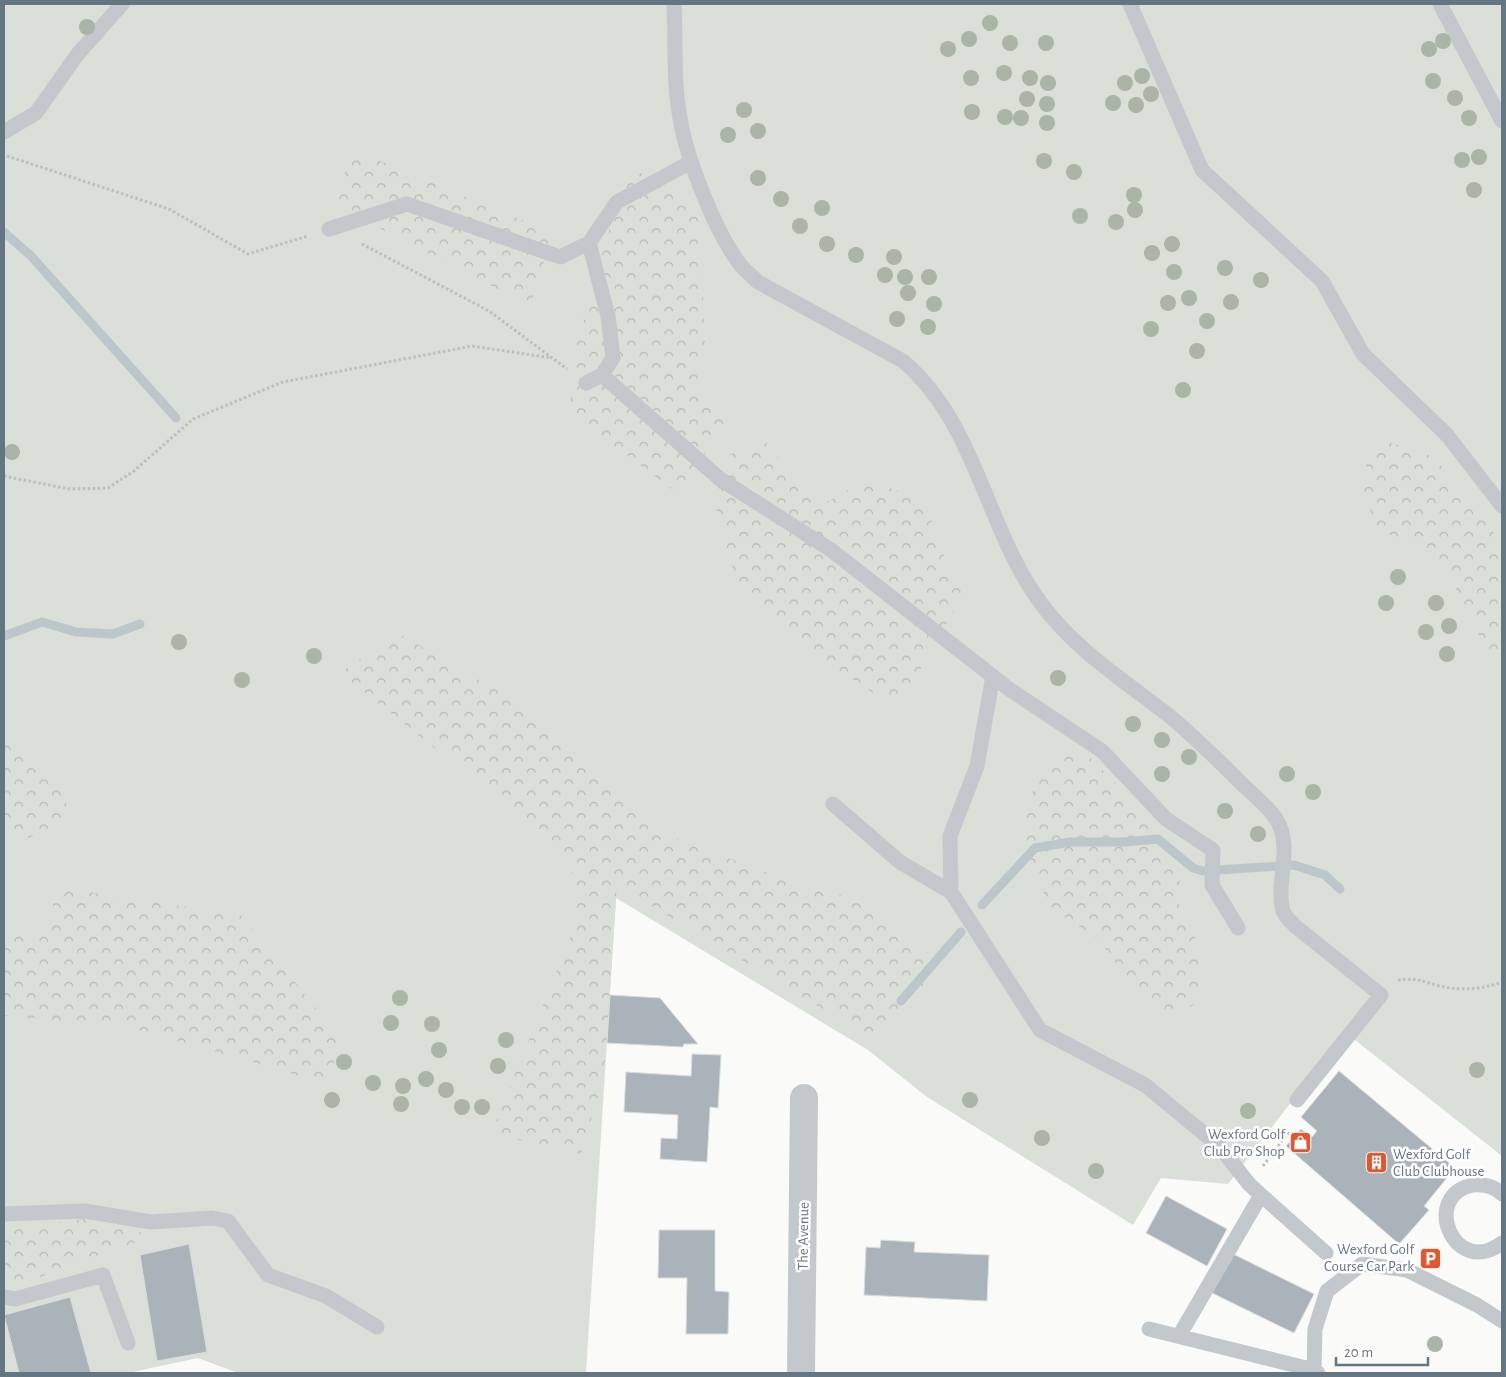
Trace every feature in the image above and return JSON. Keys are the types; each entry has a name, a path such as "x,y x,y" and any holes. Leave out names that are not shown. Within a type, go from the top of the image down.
{"street":[{"name":"The Avenue","path":"801,1373 804,1098"}],"lane":[{"path":"4,132 36,113 77,54 122,4"},
{"path":"674,4 674,57 680,118 691,162 720,230 739,263 758,282 903,362 923,378 950,416 1016,563 1040,602 1084,650 1169,716 1230,771 1276,819 1283,839 1284,875 1281,897 1283,913 1295,926 1381,996 1297,1100"},
{"path":"1130,4 1202,170 1322,280 1363,354 1447,435 1502,506"},
{"path":"1440,4 1502,121"},
{"path":"329,229 407,204 560,257 589,243 617,202 691,162"},
{"path":"586,383 602,375 613,358 608,316 589,243"},
{"path":"602,375 720,479 831,550 1009,690 1102,750 1166,819 1213,850 1212,885 1238,928"},
{"path":"952,892 950,836 977,766 993,676"},
{"path":"834,804 900,862 952,892 1040,1030 1145,1085 1219,1146 1249,1184 1326,1253"},
{"path":"1502,1194 1490,1186 1479,1184 1468,1186 1458,1192 1450,1201 1446,1211 1446,1222 1449,1232 1463,1248 1484,1252 1494,1249 1502,1243"},
{"path":"1179,1336 1261,1195"},
{"path":"4,1214 85,1211 151,1222 212,1218 228,1221 268,1275 326,1296 377,1327"},
{"path":"1150,1329 1316,1372 1315,1329 1326,1291 1362,1264 1407,1270 1477,1305 1502,1321"},
{"path":"4,1296 15,1299 103,1275 128,1343"}],"path":[{"path":"4,156 169,209 248,254 329,229 379,251 489,311 586,383"},
{"path":"4,476 69,489 108,488 134,471 193,418 283,382 472,346 552,358"},
{"path":"1381,996 1398,980 1420,978 1441,987 1486,988 1502,982"},
{"path":"1249,1184 1288,1133 1294,1137"}],"green space":[{"path":"4,4 1502,4 1502,1156 1345,1032 1228,1184 1161,1178 1133,1225 927,1097 868,1050 616,898 586,1373 238,1373 198,1358 128,1373 4,1373"},
{"path":"358,152 553,233 530,306 327,201"},
{"path":"641,173 699,204 705,341 696,390 725,423 679,494 569,413 577,343 621,187"},
{"path":"767,443 816,508 866,480 925,500 938,543 963,595 906,694 876,695 819,657 737,583 714,501 729,455"},
{"path":"1391,443 1432,456 1483,515 1502,547 1502,664 1485,648 1450,576 1419,545 1379,531 1363,494 1368,450"},
{"path":"396,632 502,693 674,838 801,885 871,903 928,953 925,990 876,1041 617,885 604,1076 581,1154 491,1134 574,928 572,857 340,673"},
{"path":"15,739 69,790 63,821 29,838 4,827 4,743"},
{"path":"1068,746 1087,754 1173,843 1180,876 1179,906 1193,932 1202,958 1202,1000 1183,1011 1161,1011 1127,978 1098,939 1052,909 1032,869 1023,834 1028,799 1048,767"},
{"path":"54,887 241,915 343,1042 325,1083 121,1025 4,1016 4,932 52,929"},
{"path":"85,1219 156,1236 69,1265 22,1285 4,1275 4,1229"}],"building":[{"path":"610,995 660,998 698,1044 684,1044 683,1047 607,1043"},
{"path":"692,1054 721,1055 718,1108 710,1107 707,1162 660,1159 661,1138 677,1139 678,1115 624,1112 626,1072 691,1076"},
{"name":"Wexford Golf Club Clubhouse","path":"1339,1071 1455,1168 1424,1206 1429,1210 1399,1244 1286,1146 1301,1129 1312,1137 1317,1131 1301,1117"},
{"path":"1166,1196 1227,1229 1207,1266 1146,1233"},
{"path":"659,1230 715,1230 715,1291 729,1292 728,1334 686,1334 687,1278 658,1278"},
{"path":"881,1240 915,1242 914,1252 989,1255 987,1301 864,1295 866,1247 880,1248"},
{"path":"189,1244 207,1352 157,1361 140,1255"},
{"path":"1229,1252 1314,1294 1294,1333 1210,1292"},
{"path":"70,1297 91,1373 19,1373 4,1315"}],"waterway":[{"path":"4,232 31,256 176,418"},
{"path":"4,636 42,622 76,632 113,634 140,624"},
{"path":"982,905 1035,848 1070,842 1124,842 1158,839 1193,868 1203,871 1294,865 1325,875 1340,889"},
{"path":"901,1001 961,932"}],"place":[{"name":"Wexford Golf Club Pro Shop","path":"1301,1143"},
{"name":"Wexford Golf Club Clubhouse","path":"1377,1163"},
{"name":"Wexford Golf Course Car Park","path":"1430,1258"}]}
